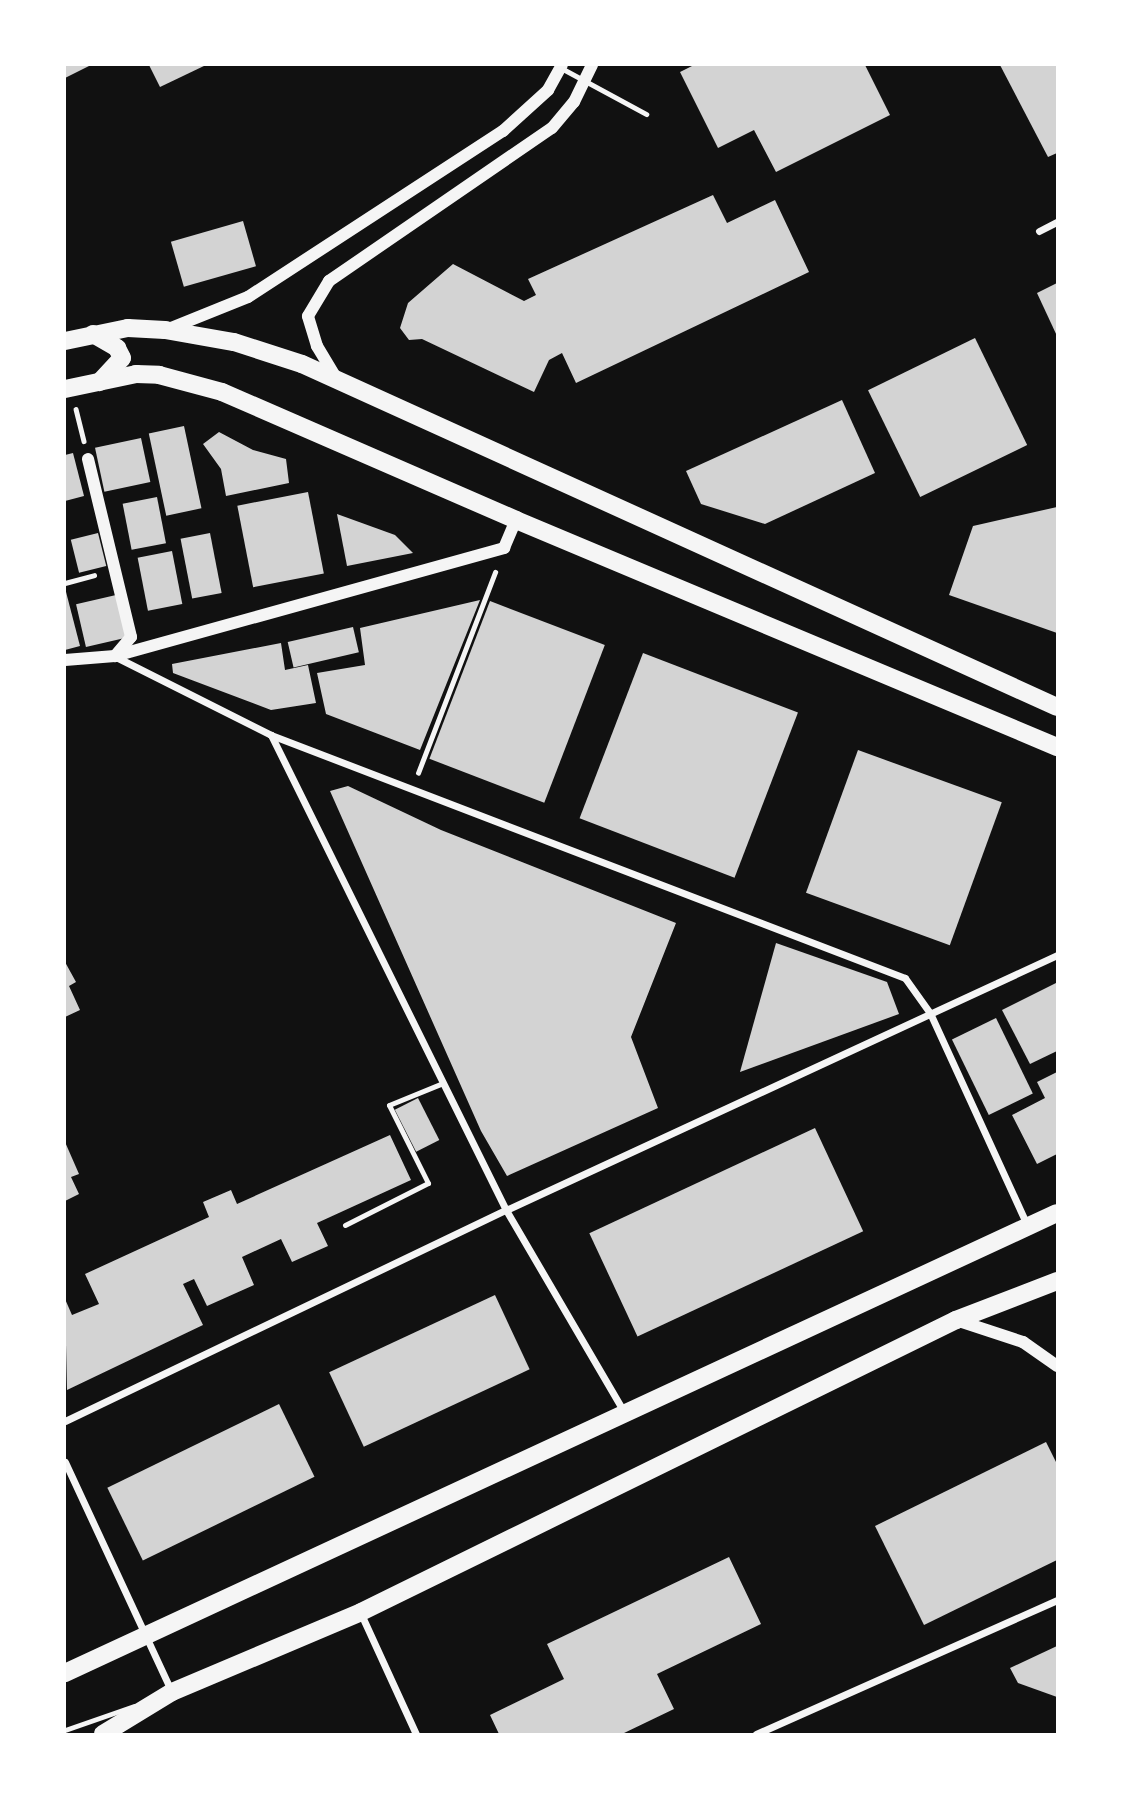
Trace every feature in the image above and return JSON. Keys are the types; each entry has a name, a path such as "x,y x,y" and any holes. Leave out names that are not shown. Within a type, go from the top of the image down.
{"main road":[{"path":"65,341 128,328 165,330 234,342 338,381 1057,707"},
{"path":"93,334 117,348 122,358 100,382"},
{"path":"68,388 159,375 222,392 516,520 1057,747"},
{"path":"65,1673 1057,1213"},
{"path":"103,1734 172,1692 360,1612 956,1321 1057,1281"}],"street":[{"path":"338,381 317,346 308,316 329,281 552,128 586,81 592,65"},
{"path":"165,330 248,297 300,266 503,131 529,111 561,66"},
{"path":"1039,231 1057,222"},
{"path":"88,459 131,637 115,656"},
{"path":"65,660 115,656 504,548 516,520"},
{"path":"115,656 271,735 905,978 930,1013 1027,1226"},
{"path":"271,735 506,1210 624,1412"},
{"path":"65,1421 506,1210 1057,955"},
{"path":"956,1321 1023,1342 1057,1366"},
{"path":"65,1462 172,1692"},
{"path":"756,1734 1057,1600"},
{"path":"360,1612 416,1734"}],"lane":[{"path":"561,66 646,114"},
{"path":"345,1225 428,1183 389,1105 443,1083"},
{"path":"65,1730 172,1692"}],"path":[{"path":"68,388 88,459"},
{"path":"412,787 504,548"},
{"path":"65,583 115,570"}],"building":[{"path":"65,65 91,65 65,78"},
{"path":"149,65 206,65 160,87"},
{"path":"694,65 865,65 890,115 776,172 754,130 718,148 680,72"},
{"path":"1000,65 1057,65 1057,153 1048,157"},
{"path":"713,195 727,223 775,200 809,272 576,383 562,353 549,360 534,392 422,339 409,340 400,328 408,303 453,264 524,301 536,295 528,279"},
{"path":"243,221 256,266 184,287 171,242"},
{"path":"1057,283 1057,336 1037,293"},
{"path":"975,338 1027,445 920,497 868,390"},
{"path":"842,400 875,473 765,524 701,504 686,471"},
{"path":"184,426 201,508 166,516 149,433"},
{"path":"219,432 253,450 286,459 289,483 226,496 221,469 203,444"},
{"path":"141,438 150,482 104,492 95,448"},
{"path":"73,453 84,496 65,501 65,455"},
{"path":"308,492 324,573 253,587 237,506"},
{"path":"157,497 166,543 132,550 123,504"},
{"path":"1057,507 1057,633 949,595 973,526"},
{"path":"337,514 395,535 413,553 347,566"},
{"path":"98,533 106,566 79,573 71,540"},
{"path":"210,533 222,593 192,599 181,539"},
{"path":"172,551 182,604 148,611 138,558"},
{"path":"65,588 80,646 65,650"},
{"path":"116,595 126,638 86,647 76,604"},
{"path":"480,600 420,750 326,714 317,673 365,665 360,628"},
{"path":"490,601 605,645 544,803 429,759"},
{"path":"353,627 359,652 294,667 288,642"},
{"path":"281,643 285,670 308,665 316,703 271,710 173,673 172,664"},
{"path":"643,653 798,712 735,878 580,818"},
{"path":"858,750 1002,802 950,945 806,893"},
{"path":"348,786 441,830 676,923 631,1037 658,1108 507,1176 481,1131 330,791"},
{"path":"776,943 887,982 899,1014 740,1072"},
{"path":"65,962 76,982 69,986 80,1010 65,1017"},
{"path":"1056,983 1057,1051 1030,1064 1002,1010"},
{"path":"996,1018 1033,1093 989,1115 952,1039"},
{"path":"1057,1072 1057,1154 1037,1164 1012,1115 1045,1098 1037,1082"},
{"path":"418,1098 439,1140 416,1152 395,1110"},
{"path":"815,1128 863,1231 638,1337 589,1233"},
{"path":"390,1135 411,1180 317,1223 328,1246 292,1262 281,1239 242,1257 254,1285 207,1306 194,1279 183,1284 203,1325 67,1390 65,1299 72,1315 99,1304 85,1274 209,1217 203,1202 231,1190 237,1204"},
{"path":"65,1142 79,1174 71,1177 79,1194 65,1201"},
{"path":"495,1295 530,1369 364,1447 329,1372"},
{"path":"279,1404 315,1477 143,1561 107,1488"},
{"path":"1046,1442 1057,1464 1057,1560 924,1625 875,1526"},
{"path":"729,1557 761,1624 657,1674 674,1709 622,1734 499,1734 490,1715 564,1679 547,1644"},
{"path":"1057,1646 1057,1697 1018,1683 1010,1668"}]}
